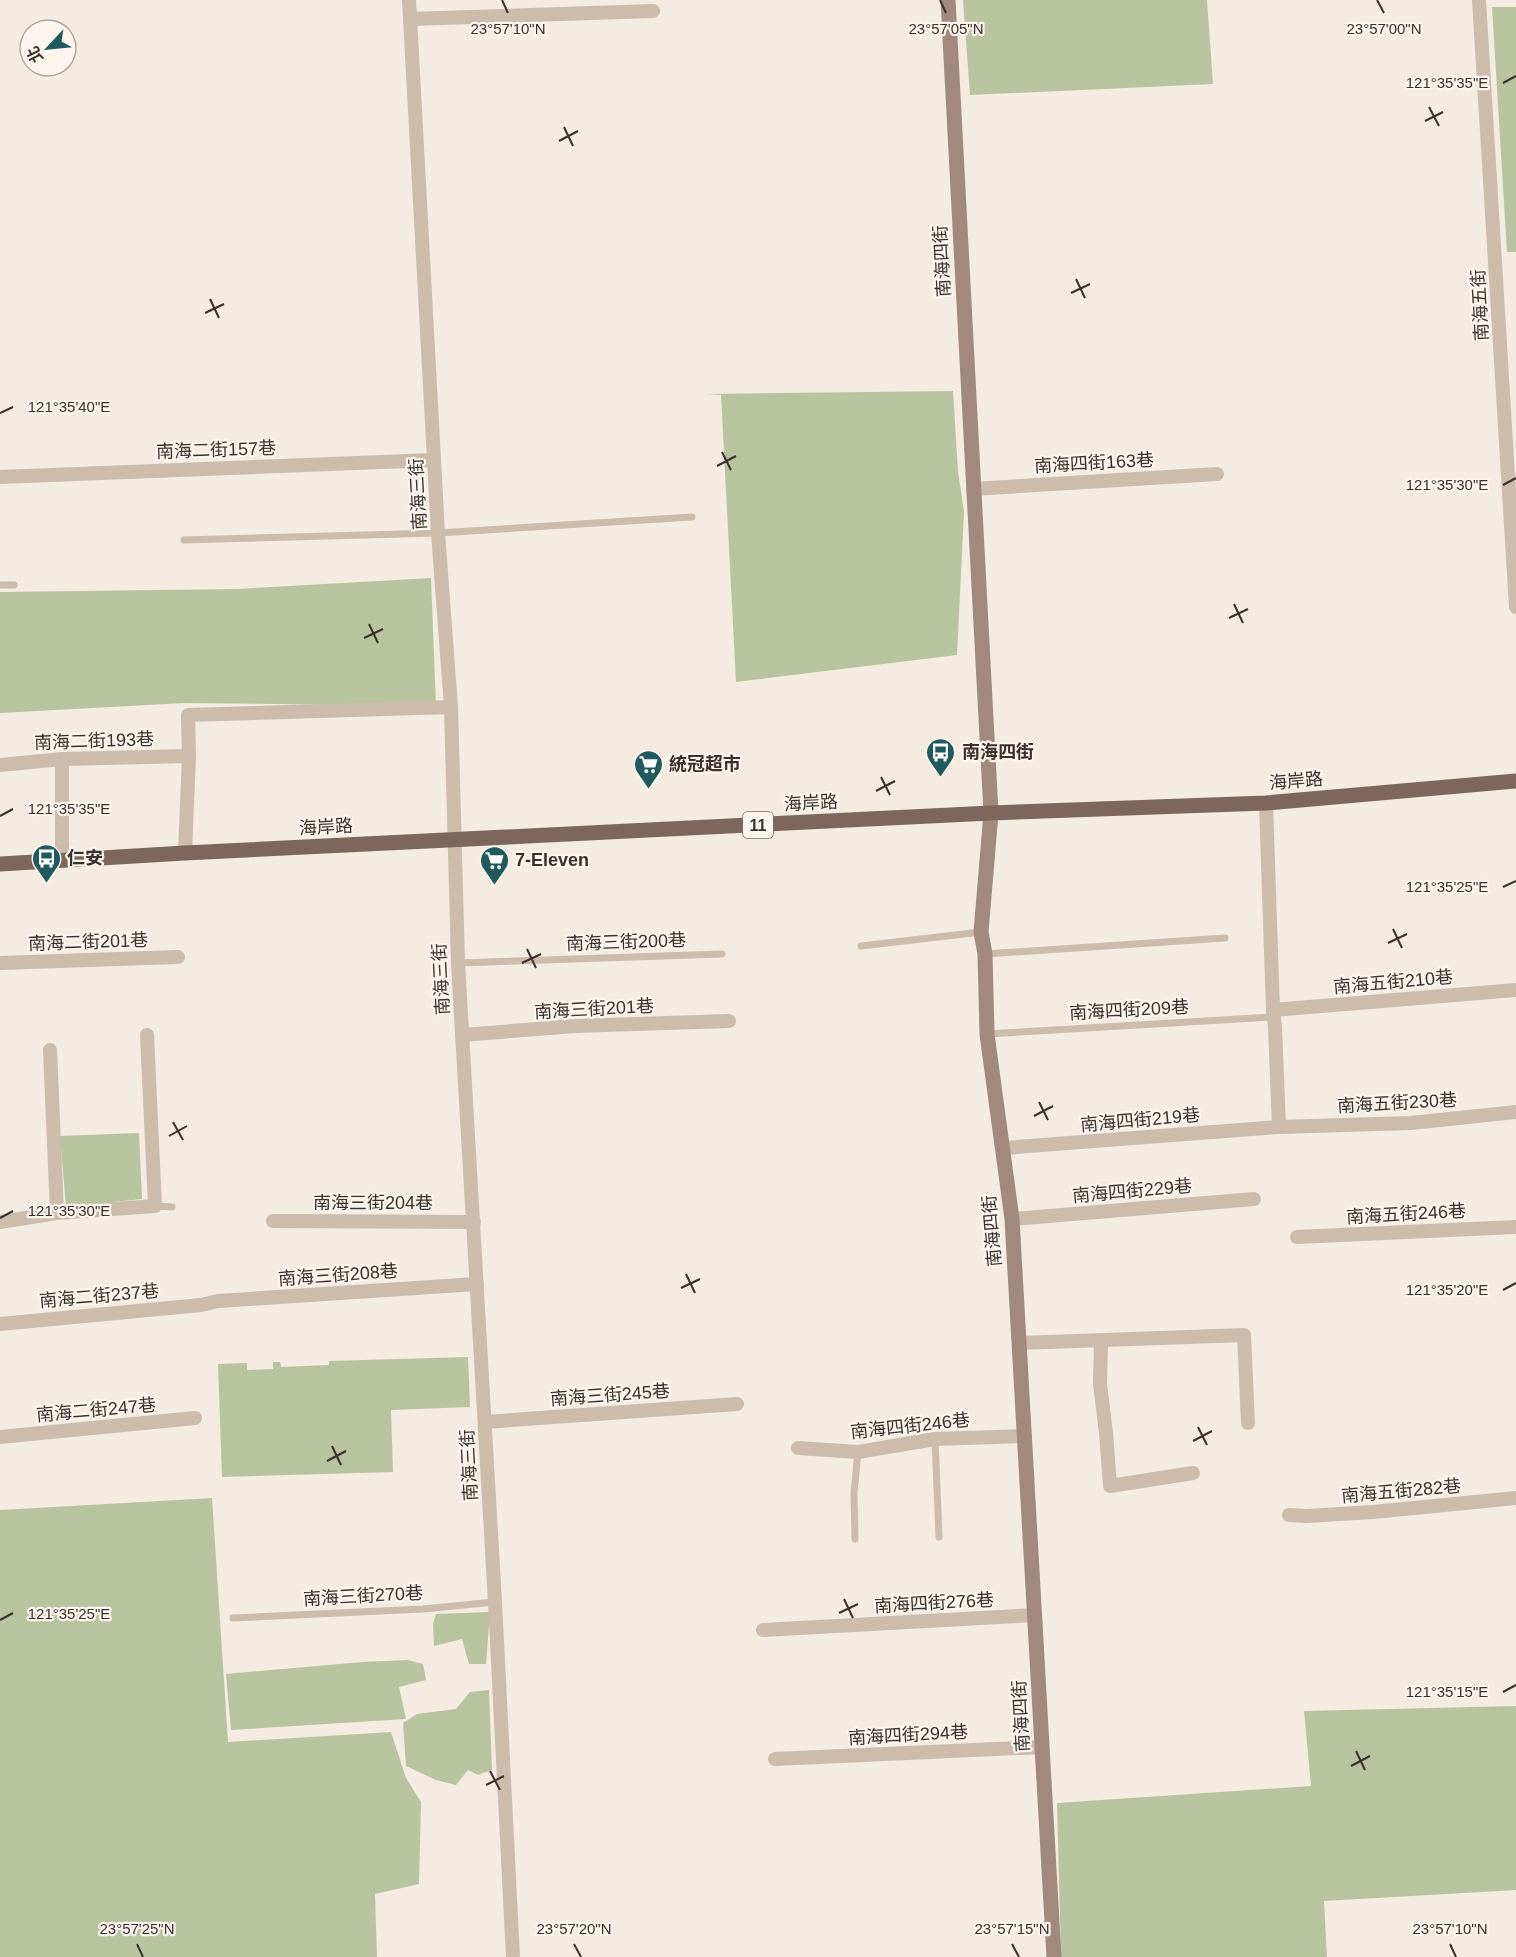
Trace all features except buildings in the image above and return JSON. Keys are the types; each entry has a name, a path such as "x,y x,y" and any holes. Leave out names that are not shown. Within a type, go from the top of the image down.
{"main road":[{"name":"海岸路","path":"0,864 991,813 1266,803 1516,781"}],"street":[{"name":"南海三街","path":"409,0 438,533 451,707 458,963 513,1957"},
{"name":"南海四街","path":"948,0 991,813 981,932 985,954 987,1034 1012,1219 1054,1957"},
{"name":"南海五街","path":"1479,0 1516,607"},
{"path":"410,19 653,10"},
{"name":"南海二街157巷","path":"0,477 434,460"},
{"name":"南海四街163巷","path":"973,489 1218,474"},
{"path":"185,853 189,756 188,715 451,707"},
{"name":"南海二街193巷","path":"0,765 63,759 189,756"},
{"path":"62,860 63,759"},
{"path":"1266,803 1273,1013 1280,1127"},
{"name":"南海二街201巷","path":"0,963 178,957"},
{"name":"南海五街210巷","path":"1273,1013 1516,990"},
{"name":"南海三街201巷","path":"462,1035 575,1026 729,1021"},
{"path":"0,1222 57,1213 155,1206 147,1035"},
{"path":"50,1050 57,1213"},
{"name":"南海五街230巷","path":"1280,1127 1411,1123 1516,1112"},
{"name":"南海四街219巷","path":"1004,1148 1280,1127"},
{"name":"南海四街229巷","path":"1012,1219 1254,1199"},
{"name":"南海三街204巷","path":"273,1221 474,1222"},
{"name":"南海五街246巷","path":"1297,1238 1516,1227"},
{"name":"南海三街208巷","path":"201,1305 218,1301 477,1284"},
{"name":"南海二街237巷","path":"0,1324 201,1305"},
{"path":"1020,1343 1244,1335 1248,1423"},
{"path":"1101,1341 1100,1384 1110,1486 1193,1473"},
{"name":"南海三街245巷","path":"485,1422 737,1404"},
{"name":"南海二街247巷","path":"0,1437 195,1418"},
{"name":"南海四街246巷","path":"798,1448 858,1452 935,1439 1025,1436"},
{"name":"南海五街282巷","path":"1290,1515 1373,1512 1516,1498"},
{"name":"南海四街276巷","path":"764,1630 1035,1616"},
{"name":"南海四街294巷","path":"775,1759 1042,1747"}],"lane":[{"path":"184,540 438,533 692,517"},
{"path":"0,585 14,585"},
{"path":"861,946 981,932"},
{"path":"985,954 1226,938"},
{"name":"南海三街200巷","path":"458,963 722,954"},
{"name":"南海四街209巷","path":"987,1034 1273,1013"},
{"path":"155,1206 172,1207"},
{"path":"935,1439 939,1537"},
{"path":"855,1539 854,1493 858,1452"},
{"name":"南海三街270巷","path":"233,1618 423,1609 495,1602"}],"green space":[{"path":"963,0 1207,0 1213,84 970,95"},
{"path":"1492,7 1516,7 1516,252 1507,252"},
{"path":"953,391 958,472 964,512 957,655 736,682 721,395 706,394"},
{"path":"431,578 436,706 185,703 0,713 0,592 238,589"},
{"path":"139,1133 142,1199 66,1207 60,1136"},
{"path":"468,1357 470,1407 391,1410 393,1472 222,1477 218,1364 247,1363 247,1370 273,1369 273,1362 280,1362 281,1367 329,1365 329,1361"},
{"path":"212,1498 228,1742 391,1732 406,1778 421,1802 419,1884 375,1894 377,1957 0,1957 0,1510"},
{"path":"490,1612 486,1664 469,1664 462,1639 434,1646 433,1624 436,1614"},
{"path":"408,1660 423,1664 426,1680 399,1687 406,1719 231,1730 226,1674"},
{"path":"489,1690 492,1770 478,1775 468,1770 456,1785 436,1780 406,1766 403,1723 417,1714 456,1709 470,1692"},
{"path":"1516,1706 1516,1890 1324,1901 1327,1957 1061,1957 1057,1803 1311,1786 1304,1711"}],"place":[{"name":"南海四街","path":"941,778"},
{"name":"統冠超市","path":"648,790"},
{"name":"仁安","path":"46,884"},
{"name":"7-Eleven","path":"494,886"}]}
